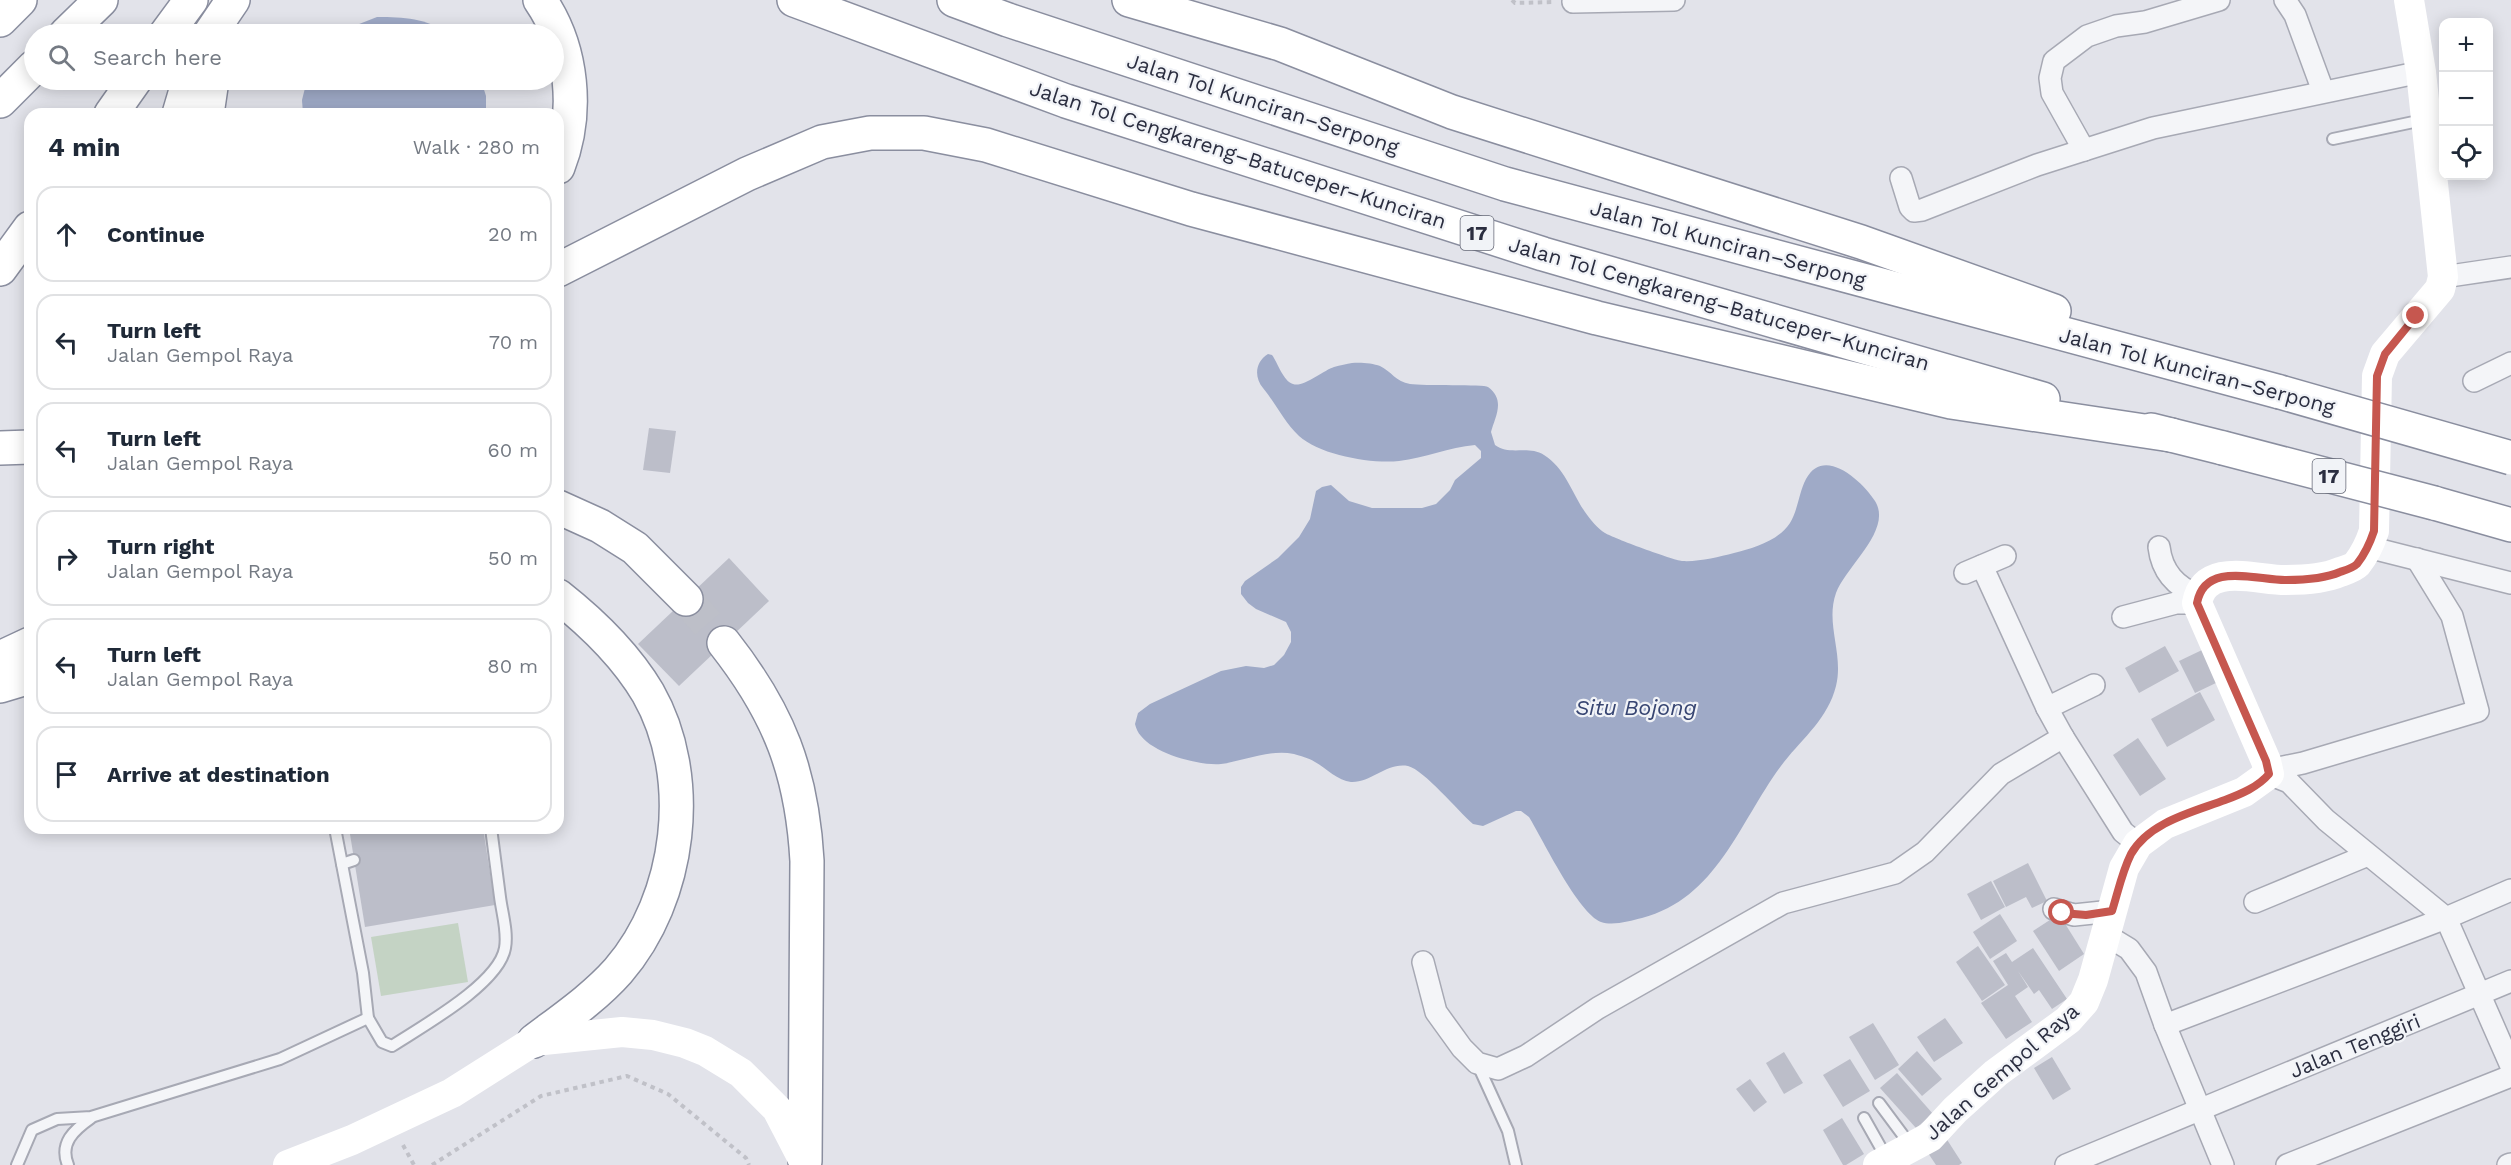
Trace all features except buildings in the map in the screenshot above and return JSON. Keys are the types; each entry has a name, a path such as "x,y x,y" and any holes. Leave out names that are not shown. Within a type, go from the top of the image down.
{"highway":[{"path":"0,20 20,0"},
{"path":"76,24 101,0"},
{"path":"173,24 191,0"},
{"path":"217,24 233,0"},
{"path":"235,24 249,0"},
{"path":"540,0 552,24"},
{"name":"Jalan Tol Cengkareng–Batuceper–Kunciran","path":"794,0 1066,100 1520,247 2170,435"},
{"name":"Jalan Tol Kunciran–Serpong","path":"954,0 1008,20 1505,184 2279,392 2511,458"},
{"path":"1129,0 1280,44 1452,112 1862,242 2279,392"},
{"path":"564,59 569,83 570,105 568,135 564,148"},
{"path":"0,101 24,77"},
{"path":"115,108 128,90"},
{"path":"181,108 186,90"},
{"path":"208,108 211,90"},
{"path":"564,267 747,174 822,142 870,133 924,133 986,145 1191,209 1598,318 1952,402 2170,435"},
{"path":"564,287 697,200"},
{"path":"0,269 24,236"},
{"name":"17","path":"2170,435 2511,525"},
{"path":"0,448 24,447"},
{"path":"564,510 600,526 634,548 686,599"},
{"path":"534,1041 604,986 632,952 652,917 663,891 671,859 674,828 675,785 672,760 666,735 648,693 613,649 564,602"},
{"path":"724,643 750,677 772,713 792,763 803,812 807,861 806,1163"},
{"path":"0,658 24,647"},
{"path":"0,686 24,679"}],"street":[{"path":"1573,2 1674,0"},
{"path":"2084,150 2052,93 2050,78 2054,61 2087,36 2116,26 2145,22 2219,0"},
{"path":"2285,0 2295,15 2323,91"},
{"path":"2198,600 2204,586 2216,578 2231,575 2285,580 2331,576 2355,566 2368,547 2374,531 2377,376 2385,354 2440,289 2443,277 2421,72 2409,0"},
{"path":"1901,178 1910,207 1914,210 1922,210 2037,165 2152,128 2421,72"},
{"path":"2443,277 2509,272"},
{"path":"2474,381 2511,363"},
{"path":"2159,547 2169,576 2182,590 2198,600 2269,772 2289,782 2326,820 2446,918 2511,1066"},
{"path":"2368,547 2511,583"},
{"path":"2005,556 1973,570 2063,737 2122,832 2138,844"},
{"path":"2269,772 2478,711 2452,616 2417,559"},
{"path":"2123,617 2176,603 2198,600"},
{"path":"2047,708 2094,685"},
{"path":"1423,962 1436,1012 1462,1048 1477,1063 1498,1069 1526,1056 1598,1008 1783,903 1895,873 1925,852 2001,774 2063,737"},
{"name":"Jalan Gempol Raya","path":"1893,1158 1930,1137 1955,1110 1996,1073 2068,1020 2084,1002 2093,980 2124,868 2138,844 2165,824 2244,792 2269,772"},
{"path":"2255,902 2368,855"},
{"path":"2165,1025 2446,918 2511,890"},
{"path":"2054,909 2109,923 2146,972 2165,1025 2223,1165"},
{"name":"Jalan Tenggiri","path":"2066,1165 2511,981"},
{"path":"288,1165 352,1140 452,1093 534,1041 609,1033 638,1033 668,1038 705,1052 741,1073 764,1095 782,1117 806,1163"},
{"path":"2287,1165 2511,1076"}],"lane":[{"path":"2333,139 2426,120"},
{"path":"336,834 363,973 368,1018 382,1042 392,1046 468,996 498,962 505,948 492,834"},
{"path":"342,864 354,860"},
{"path":"16,1165 32,1130 57,1119 91,1118 280,1059 368,1018"},
{"path":"1477,1063 1508,1131 1516,1165"},
{"path":"1879,1103 1893,1158"},
{"path":"68,1165 64,1147 73,1131 91,1118"},
{"path":"1864,1118 1893,1158"}],"path":[{"path":"1512,0 1515,3 1573,2"},
{"path":"432,1165 541,1096 627,1076 668,1094 746,1158 749,1165"}],"green space":[{"path":"458,923 468,982 381,996 371,937"}],"water":[{"path":"377,17 396,17 429,24 359,24"},
{"path":"304,90 484,90 486,108 303,108"},
{"name":"Situ Bojong","path":"1268,354 1272,355 1289,382 1297,385 1334,367 1352,363 1370,363 1384,368 1401,381 1410,384 1488,387 1497,397 1498,403 1497,415 1491,432 1495,445 1506,450 1532,451 1544,455 1568,481 1585,512 1602,531 1676,560 1715,558 1750,549 1779,535 1790,523 1806,479 1814,469 1823,465 1843,470 1869,493 1879,512 1878,524 1866,548 1841,582 1833,605 1838,674 1832,697 1821,718 1768,784 1725,854 1709,875 1690,893 1668,908 1642,918 1627,922 1601,922 1582,905 1529,817 1521,811 1516,811 1483,826 1473,824 1432,783 1408,766 1393,767 1365,779 1351,782 1337,777 1313,761 1294,754 1266,754 1221,764 1202,763 1167,753 1156,748 1140,735 1135,724 1138,713 1150,704 1221,671 1246,666 1264,668 1274,665 1284,655 1291,642 1291,632 1286,622 1248,603 1241,594 1241,587 1245,581 1278,558 1299,537 1310,519 1316,491 1331,485 1349,501 1372,508 1422,508 1436,504 1450,490 1455,480 1481,458 1481,451 1475,445 1409,460 1388,462 1346,457 1308,443 1284,419 1260,384 1257,375 1258,365"}],"tunnel":[{"path":"686,599 724,643"}],"route":[{"path":"2062,913 2086,915 2112,911 2124,868 2138,844 2150,832 2244,792 2269,774 2266,761 2197,603 2199,596 2204,586 2216,578 2231,575 2285,580 2331,576 2355,566 2368,547 2374,531 2377,376 2385,354 2416,316"}]}
